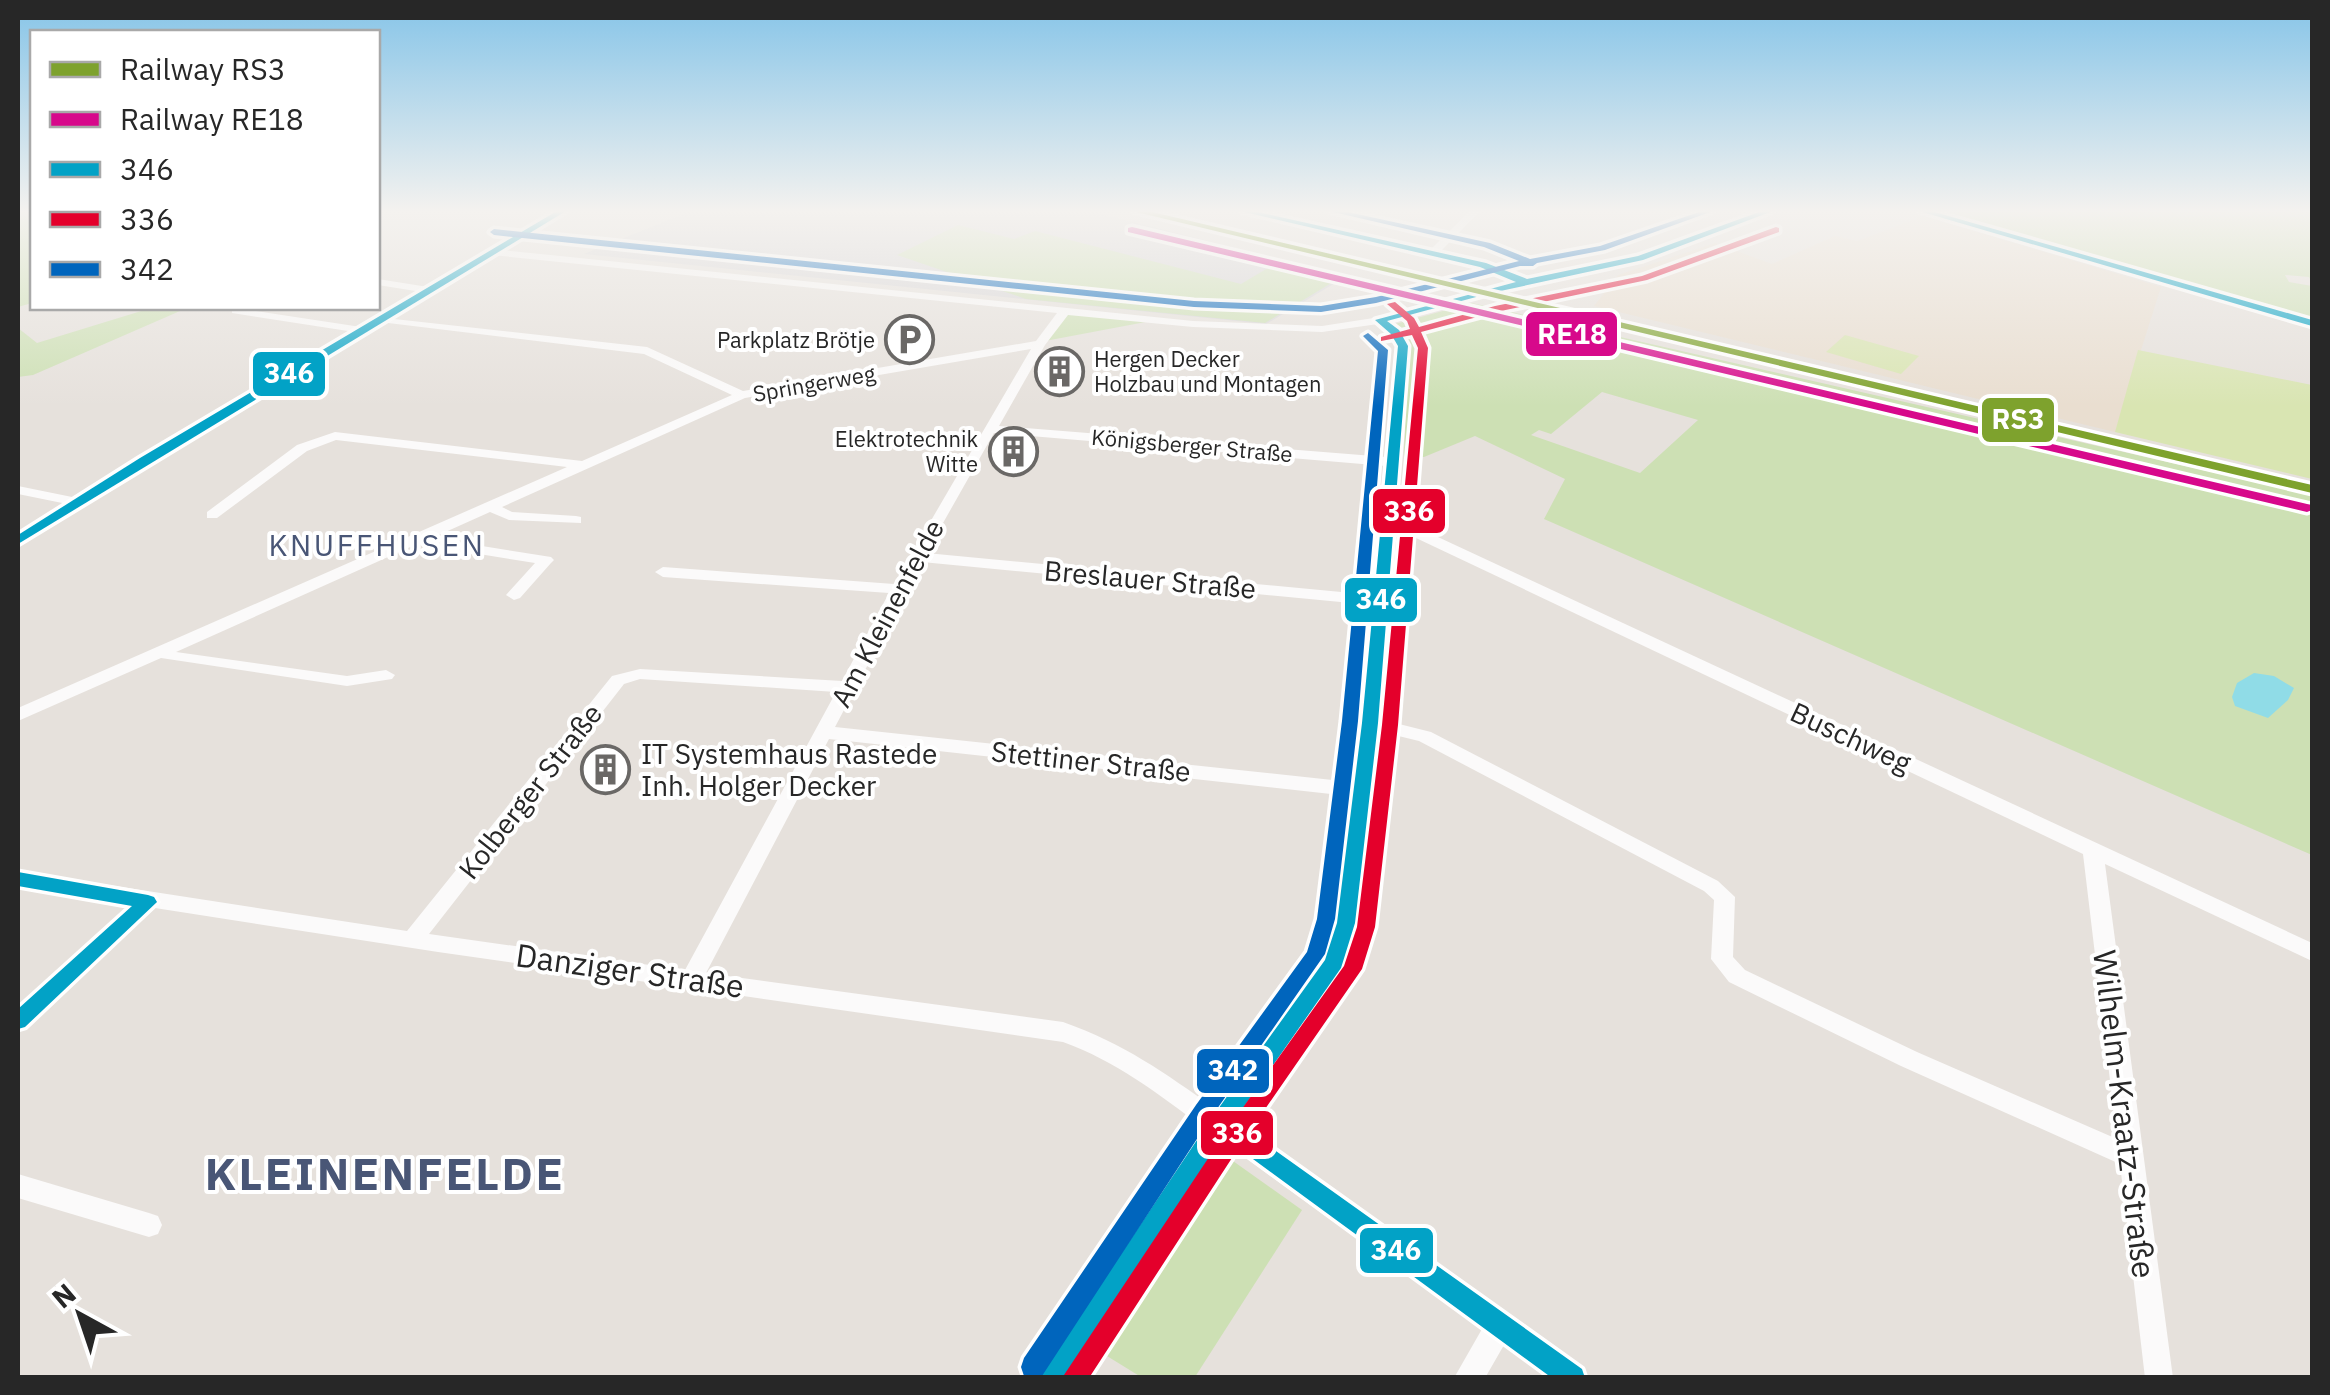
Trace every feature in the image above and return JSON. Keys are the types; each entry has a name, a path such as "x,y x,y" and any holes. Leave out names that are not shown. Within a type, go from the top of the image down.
{"street":[{"path":"18,540 451,276"},
{"path":"731,276 1282,330 1322,330 1380,320 1553,276"},
{"path":"1513,276 1525,282"},
{"path":"2149,276 2312,323"},
{"path":"380,282 428,290"},
{"name":"Am Kleinenfelde","path":"692,978 845,687 1040,344 1066,310"},
{"path":"236,311 361,330"},
{"path":"380,319 647,351 742,395"},
{"path":"1050,1378 1220,1123 1334,963 1346,923 1370,723 1402,346 1380,320"},
{"name":"Springerweg","path":"18,715 742,395 1040,344"},
{"name":"Königsberger Straße","path":"991,429 1393,462"},
{"path":"212,515 302,448 335,436 584,465"},
{"path":"18,490 77,502"},
{"path":"490,508 509,516 548,515 576,520"},
{"name":"Buschweg","path":"1388,529 1420,534 2312,952"},
{"path":"418,540 546,560 514,595"},
{"name":"Breslauer Straße","path":"918,557 1381,601"},
{"path":"663,572 900,589"},
{"path":"163,650 169,656 347,681 386,675"},
{"name":"Kolberger Straße","path":"413,939 618,680 640,674 845,687"},
{"path":"1370,723 1425,736 1712,886 1725,897 1722,960 1738,976 1909,1060 2128,1156"},
{"name":"Stettiner Straße","path":"824,732 1359,790"},
{"name":"Wilhelm-Kraatz-Straße","path":"2093,850 2128,1156 2159,1378"},
{"name":"Danziger Straße","path":"18,879 148,902 1063,1032 1133,1063 1574,1378"},
{"path":"18,1020 148,902"},
{"path":"18,1186 149,1226"},
{"path":"1468,1378 1501,1326"}],"shaded area":[{"path":"799,276 1347,276 1266,324"},
{"path":"1617,276 2125,276 2161,287 2115,432 1594,306"}],"green space":[{"path":"18,276 30,276 30,304 18,307"},
{"path":"959,276 1210,276 1241,284 1254,276 1343,276 1265,323 1026,299"},
{"path":"2160,276 2286,276 2289,282 2312,286 2312,320"},
{"path":"1472,303 2312,495 2312,855 1544,519 1565,479 1475,436 1424,457 1404,457 1408,346 1395,324","holes":["1602,392 1698,420 1640,473 1531,435 1539,430 1551,434"]},
{"path":"144,310 182,310 33,375 18,377 18,328 37,343"},
{"path":"1069,312 1151,321 1045,341"},
{"path":"1845,335 1919,356 1901,374 1826,352"},
{"path":"2138,350 2312,385 2312,479 2115,432"},
{"path":"1217,1158 1233,1161 1302,1210 1195,1377 1141,1377 1094,1348"}],"water":[{"path":"2254,673 2274,676 2294,688 2288,700 2268,718 2235,706 2232,697 2237,683"}],"rail line":[{"name":"RE18","path":"1327,276 2307,508"},
{"name":"RS3","path":"1412,276 2312,489"}],"transit line":[{"name":"346","path":"18,540 144,460 453,276"},
{"name":"342","path":"923,276 1194,304 1321,309 1376,300 1469,276"},
{"name":"346","path":"1510,276 1525,282"},
{"name":"346","path":"1380,320 1555,276"},
{"name":"336","path":"1385,339 1495,309 1649,276"},
{"name":"346","path":"2149,276 2312,323"},
{"name":"336","path":"1074,1378 1236,1134 1353,969 1366,927 1390,725 1423,348 1411,320 1392,304"},
{"name":"346","path":"1050,1378 1220,1123 1334,963 1346,923 1370,723 1403,346 1395,332 1380,320"},
{"name":"342","path":"1033,1367 1203,1112 1316,954 1326,919 1350,721 1383,350 1368,336"},
{"name":"346","path":"18,879 148,902"},
{"name":"346","path":"18,1021 148,902"},
{"name":"346","path":"1220,1123 1573,1378"}],"place":[{"name":"Parkplatz Brötje","path":"910,339"},
{"name":"Hergen Decker Holzbau und Montagen","path":"1059,371"},
{"name":"Elektrotechnik Witte","path":"1013,451"},
{"name":"IT Systemhaus Rastede Inh. Holger Decker","path":"606,769"}],"district":[{"name":"KNUFFHUSEN","path":"377,544"},
{"name":"KLEINENFELDE","path":"385,1173"}]}
